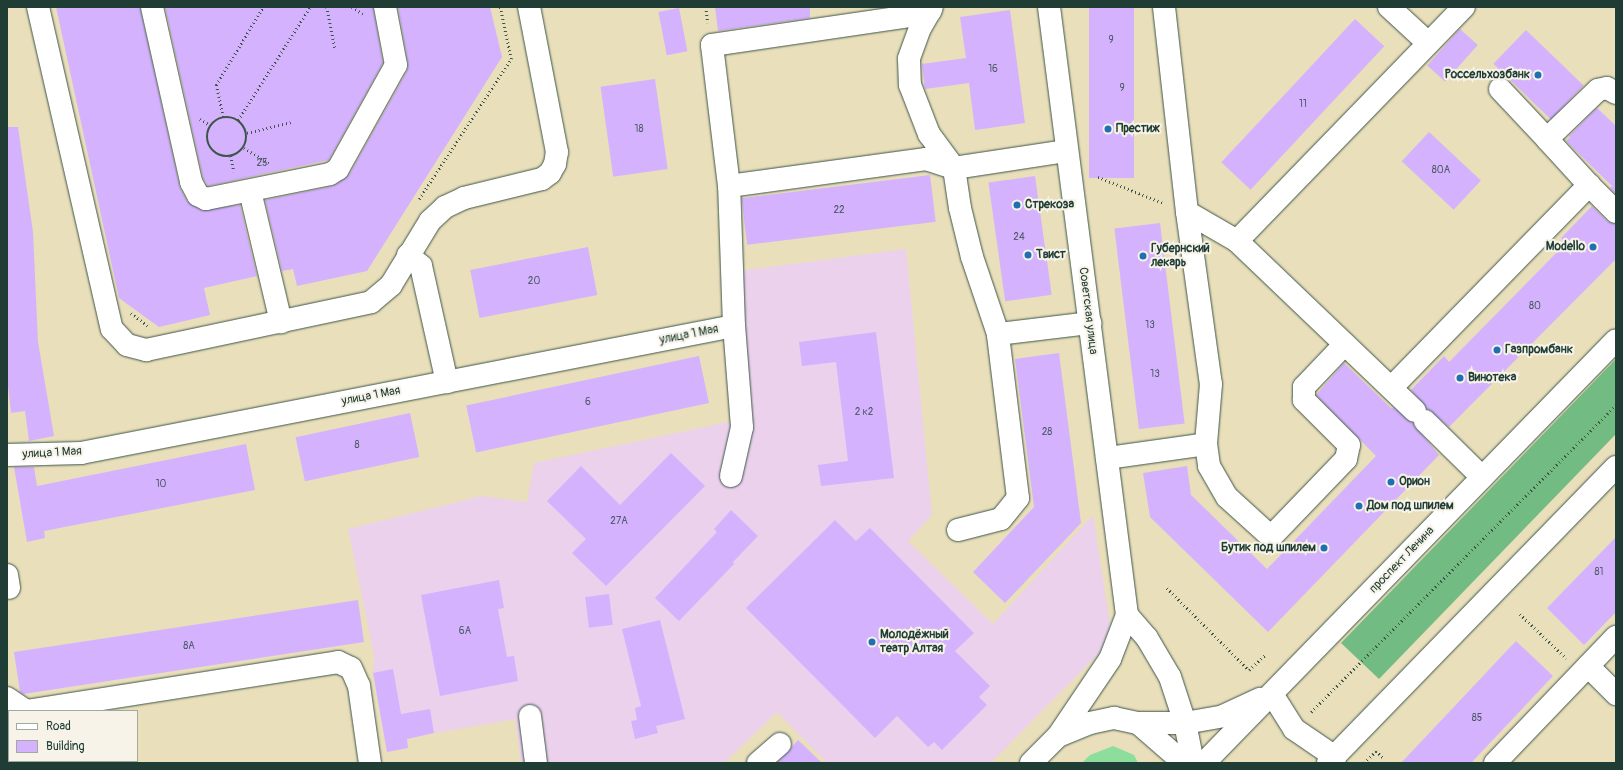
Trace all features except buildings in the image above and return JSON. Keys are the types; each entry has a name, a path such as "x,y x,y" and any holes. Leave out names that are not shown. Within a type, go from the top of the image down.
{"street":[{"path":"38,7 112,329 118,338 126,345 146,350 371,302 391,284 430,221 445,207 464,198 542,179 555,164 557,152 529,7"},
{"path":"152,7 193,190 206,199 330,174 344,162 396,65 385,7"},
{"name":"Советская улица","path":"1049,7 1127,615"},
{"path":"1164,7 1187,212 1211,384 1206,444 1209,466 1227,497 1270,537 1346,459 1349,445 1304,400 1304,387 1345,344"},
{"path":"1389,7 1428,43"},
{"path":"1238,241 1464,7"},
{"path":"931,9 920,28 910,59 910,85 929,134 954,168 960,208 972,257 998,334 1018,498 1001,519 958,530"},
{"path":"732,476 742,427 734,326 729,186 712,45 918,14 931,9"},
{"path":"1547,139 1598,90 1607,88 1616,92"},
{"path":"1500,89 1616,212"},
{"path":"729,186 926,159 954,168 1067,151"},
{"path":"1391,388 1589,185"},
{"path":"250,191 281,322"},
{"path":"1187,212 1238,241 1482,477"},
{"path":"408,255 421,266 447,382"},
{"path":"998,334 1090,324"},
{"name":"улица 1 Мая","path":"7,455 81,453 734,326"},
{"name":"проспект Ленина","path":"1204,763 1616,340"},
{"path":"1107,458 1206,444"},
{"path":"1272,694 1294,728 1331,760 1616,467"},
{"path":"1032,763 1058,736 1110,659 1127,615 1148,638 1170,677 1185,723 1193,763"},
{"path":"1494,763 1616,637"},
{"path":"32,710 338,662 351,668 359,686 370,763"},
{"path":"1584,670 1616,694"},
{"name":"проспект Ленина","path":"1058,736 1090,723 1114,718 1138,723 1185,723 1223,716 1272,694"},
{"path":"7,698 25,710"},
{"path":"530,716 536,763"},
{"path":"1138,723 1184,763"},
{"path":"758,763 780,744"}],"path":[{"path":"223,117 216,85 263,7"},
{"path":"238,120 310,7"},
{"path":"327,7 336,48"},
{"path":"416,202 511,59 500,7"},
{"path":"223,117 238,120 247,133 244,148 231,156 216,153 210,148 207,133 213,122 223,117"},
{"path":"247,133 291,122"},
{"path":"244,148 277,167"},
{"path":"1098,177 1187,212"},
{"path":"125,308 149,327"},
{"path":"1307,717 1616,405"},
{"path":"1167,588 1249,670 1264,654"},
{"path":"1520,614 1584,670"},
{"path":"1364,763 1376,751 1386,759"}],"shaded area":[{"path":"906,249 932,515 908,541 993,624 1093,515 1110,625 1102,650 991,763 827,763 777,712 724,763 521,763 515,719 407,738 408,748 387,752 373,673 374,655 348,529 481,496 527,502 534,463 752,417 731,272"}],"green space":[{"path":"1616,359 1616,434 1379,679 1341,643"},
{"path":"1113,746 1134,755 1138,763 1082,763 1090,755"}],"place":[{"name":"Россельхозбанк","path":"1538,75"},
{"name":"Престиж","path":"1108,129"},
{"name":"Стрекоза","path":"1017,205"},
{"name":"Modello","path":"1593,247"},
{"name":"Твист","path":"1028,255"},
{"name":"Губернский лекарь","path":"1143,256"},
{"name":"Газпромбанк","path":"1497,350"},
{"name":"Винотека","path":"1460,378"},
{"name":"Орион","path":"1391,482"},
{"name":"Дом под шпилем","path":"1359,506"},
{"name":"Бутик под шпилем","path":"1324,548"},
{"name":"Молодёжный театр Алтая","path":"872,642"}]}
